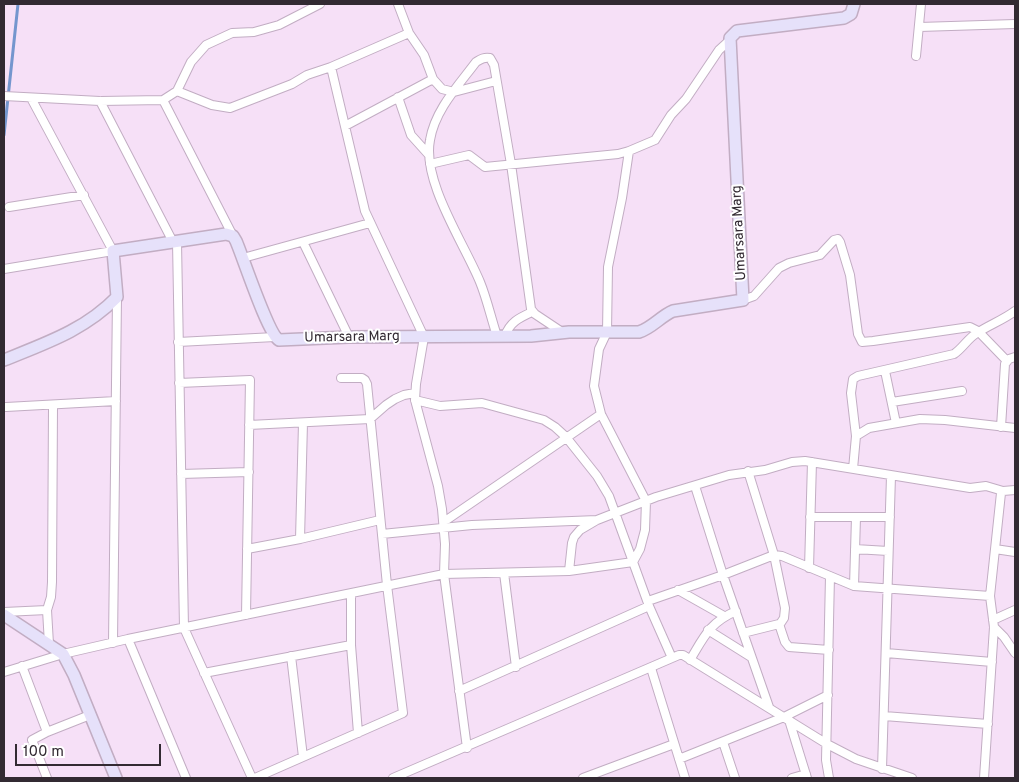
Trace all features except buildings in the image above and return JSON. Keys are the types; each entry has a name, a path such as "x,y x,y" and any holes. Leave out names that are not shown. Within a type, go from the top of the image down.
{"street":[{"path":"4,96 100,101 163,100 177,91 191,62 206,45 232,33 254,32 280,25 320,4"},
{"path":"398,4 409,32 424,56 433,79 442,89 454,92 496,81"},
{"path":"430,164 469,155 485,167 596,157 629,152 655,140 671,115 686,99 718,50 738,31 844,18 851,14 854,4"},
{"path":"916,56 921,4"},
{"path":"919,27 1015,24"},
{"path":"177,91 212,105 230,108 292,84 307,75 331,67 409,32"},
{"name":"Umarsara Marg","path":"275,338 279,340 349,337 539,336 563,333 643,331 673,311 743,300 730,40"},
{"path":"532,312 518,319 501,336 480,282 436,188 430,164 429,141 438,116 476,62 481,58 490,58 492,61 511,164 532,312 563,333"},
{"path":"331,67 365,211 424,337 415,396 438,486 445,544 444,574 467,748"},
{"path":"345,126 433,79"},
{"path":"31,98 113,252 117,296 113,642"},
{"path":"398,98 411,135 416,143 429,155"},
{"path":"163,100 233,236 275,338 178,342"},
{"path":"100,101 175,242 184,628 254,778 403,713 365,380 362,378 340,378"},
{"path":"629,152 608,267 607,332 599,349 594,386 601,414 646,501 645,530 634,562"},
{"path":"9,207 84,195"},
{"path":"243,258 370,223"},
{"path":"4,269 226,234 233,236"},
{"path":"743,300 754,296 782,266 820,255 834,240 838,239 850,275 858,334 862,342 970,326 1006,361"},
{"path":"303,242 349,337"},
{"path":"4,360 54,340 80,326 102,312 117,296"},
{"path":"853,469 856,436 850,394 853,379 858,376 954,354 969,338 1015,311"},
{"path":"1006,361 1015,357"},
{"path":"1001,427 1006,361"},
{"path":"885,371 896,423"},
{"path":"179,382 250,380 246,615"},
{"path":"892,402 962,390"},
{"path":"250,425 370,419 386,405 404,395 415,396 440,406 482,403 544,420 566,437 597,476 609,496 648,603 672,658"},
{"path":"6,407 52,406 116,401"},
{"path":"49,644 47,610 52,597 52,406"},
{"path":"443,524 601,414"},
{"path":"856,436 870,428 930,419 1015,428"},
{"path":"300,539 303,423"},
{"path":"569,571 574,537 580,530 597,520 646,501 729,475 765,470 792,462 812,462 970,488 986,486 1003,491 1015,490"},
{"path":"810,568 812,462"},
{"path":"743,633 780,624 784,618 785,608 774,555 748,471"},
{"path":"181,474 249,472"},
{"path":"882,769 891,476"},
{"path":"696,486 723,575 769,708"},
{"path":"984,778 992,662 993,624 990,596 1001,493 1003,491"},
{"path":"810,517 890,517"},
{"path":"854,586 856,518"},
{"path":"247,549 300,539 380,520"},
{"path":"382,534 443,524 597,520"},
{"path":"855,549 888,551"},
{"path":"995,549 1015,552"},
{"path":"459,691 678,590 774,555 782,556 854,586 887,590 990,596"},
{"path":"4,672 63,654 113,642 444,574 569,571 634,562"},
{"path":"504,573 516,666"},
{"path":"829,778 826,760 830,576"},
{"path":"678,590 724,616"},
{"path":"351,594 352,645 358,733"},
{"path":"4,614 47,610"},
{"path":"993,624 1015,610"},
{"path":"690,660 708,630 724,616 736,611"},
{"path":"4,614 63,654 74,675 116,778"},
{"path":"780,624 788,647 828,650"},
{"path":"993,624 1015,654"},
{"path":"708,630 751,658"},
{"path":"128,639 186,778"},
{"path":"204,673 352,645"},
{"path":"886,653 992,662"},
{"path":"393,778 406,776 672,658 683,655 827,744 882,769 912,778"},
{"path":"291,656 303,757"},
{"path":"22,666 47,732"},
{"path":"651,668 686,778"},
{"path":"679,759 786,719 828,695"},
{"path":"47,778 32,740 90,715"},
{"path":"884,716 988,724"},
{"path":"786,719 806,776 792,778"},
{"path":"723,742 735,778"},
{"path":"583,778 674,744"}],"waterway":[{"path":"4,135 18,4"}]}
